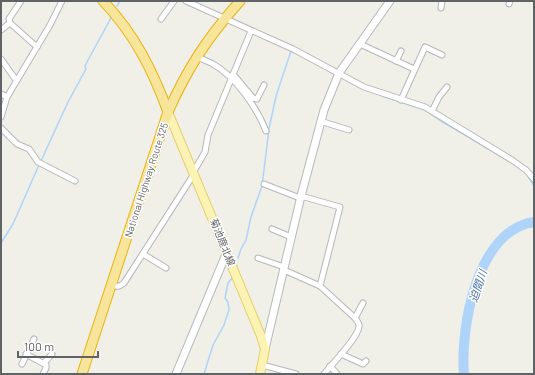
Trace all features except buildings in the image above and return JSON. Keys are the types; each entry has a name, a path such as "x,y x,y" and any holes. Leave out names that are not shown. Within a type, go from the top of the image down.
{"highway":[{"path":"104,1 122,22 139,47 168,112"},
{"name":"National Highway Route 325","path":"82,374 168,112 196,56 224,18 240,1"}],"main road":[{"name":"菊池鹿北線","path":"168,112 255,320 265,349 260,374"}],"street":[{"path":"21,1 9,19 10,23 37,47"},
{"path":"1,117 7,97 50,25 62,1"},
{"path":"161,19 174,1"},
{"path":"186,1 251,31 293,48 364,87 425,107 516,162 534,179"},
{"path":"265,349 320,121 339,73 390,1"},
{"path":"441,8 442,1"},
{"path":"1,29 10,23"},
{"path":"112,285 116,287 124,283 205,152 208,135 251,31"},
{"path":"360,44 414,69"},
{"path":"401,100 425,47 442,55"},
{"path":"396,61 401,51"},
{"path":"196,56 232,76 253,98 257,99 264,85"},
{"path":"1,60 16,80"},
{"path":"232,76 260,116 266,131"},
{"path":"432,111 439,97 447,87"},
{"path":"1,94 7,97"},
{"path":"320,121 349,130"},
{"path":"1,128 17,144 29,149 38,162 75,181"},
{"path":"264,184 301,197 340,207 320,286"},
{"path":"272,230 291,237"},
{"path":"176,374 227,252"},
{"path":"143,254 166,268"},
{"path":"258,258 320,286 355,318 358,323 359,328 351,341 324,374"},
{"path":"355,318 363,303"},
{"path":"22,364 34,339"},
{"path":"26,354 47,366 43,374"},
{"path":"44,363 52,354"},
{"path":"341,354 363,364 366,361"},
{"path":"262,365 296,374"},
{"path":"330,366 337,374"}],"waterway":[{"path":"117,6 120,1"},
{"path":"41,161 68,102 86,69 85,66 111,18"},
{"path":"238,258 246,240 251,217 262,186 269,129 276,96 291,51 295,53"},
{"path":"382,96 425,110 506,159"},
{"path":"1,243 13,224 39,165"},
{"path":"528,176 534,186"},
{"name":"迫間川","path":"464,374 465,332 469,308 476,284 486,261 498,243 514,229 534,222"},
{"path":"204,374 213,345 224,325 229,310 228,302 225,298 228,283 233,277"}]}
